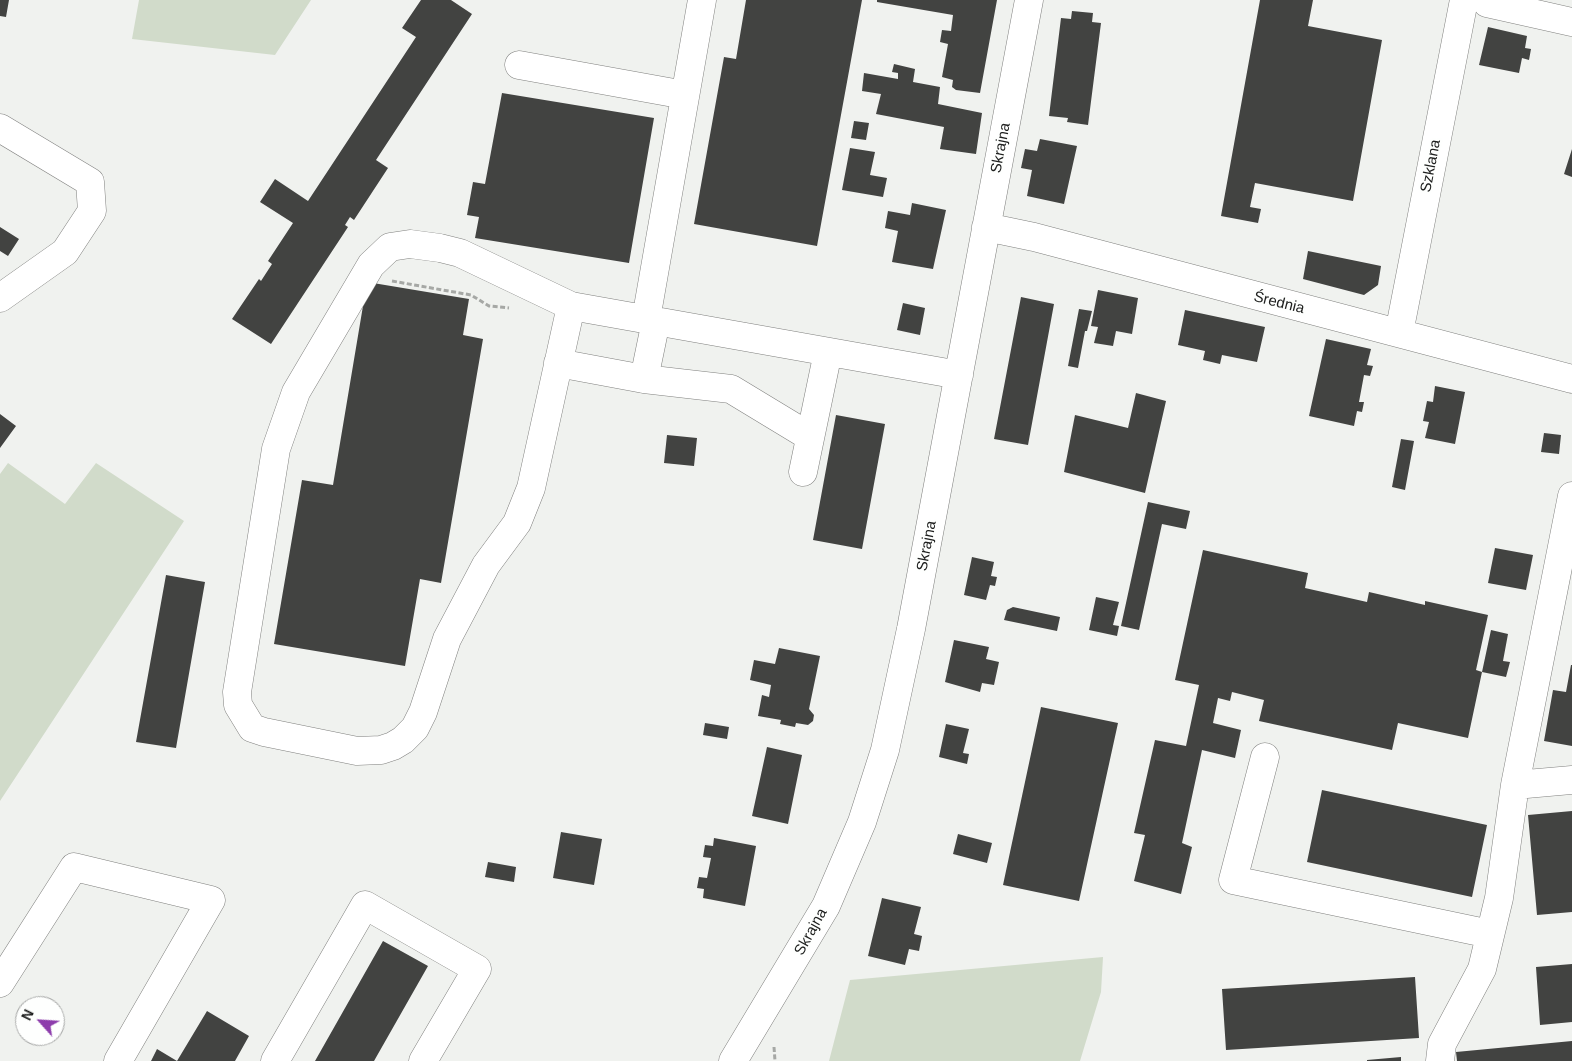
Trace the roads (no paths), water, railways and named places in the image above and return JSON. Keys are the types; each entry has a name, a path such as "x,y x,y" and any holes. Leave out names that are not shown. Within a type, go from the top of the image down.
{"street":[{"path":"644,379 651,320 685,95 702,0"},
{"name":"Skrajna","path":"733,1061 826,906 851,851 874,790 895,711 1029,0"},
{"path":"1476,2 1572,22"},
{"name":"Szklana","path":"1399,333 1476,2"},
{"path":"519,65 685,95"},
{"path":"0,128 90,182 92,211 65,252 0,298"},
{"name":"Średnia","path":"986,227 1034,237 1572,379"},
{"path":"571,306 531,488 517,523 486,565 447,639 423,712 415,728 403,740 393,746 381,750 357,751 252,728 238,705 237,692 276,450 296,392 364,276 380,253 390,247 410,244 440,248 472,258 571,306 959,375"},
{"path":"803,472 828,352"},
{"path":"558,364 644,379 731,389 802,432 811,433"},
{"path":"1440,1061 1442,1044 1482,970 1499,898 1515,785 1572,496"},
{"path":"1266,757 1233,880 1490,934"},
{"path":"1515,785 1572,780"},
{"path":"0,983 74,867 211,900 118,1061"},
{"path":"275,1061 366,904 477,969 422,1061"}]}
